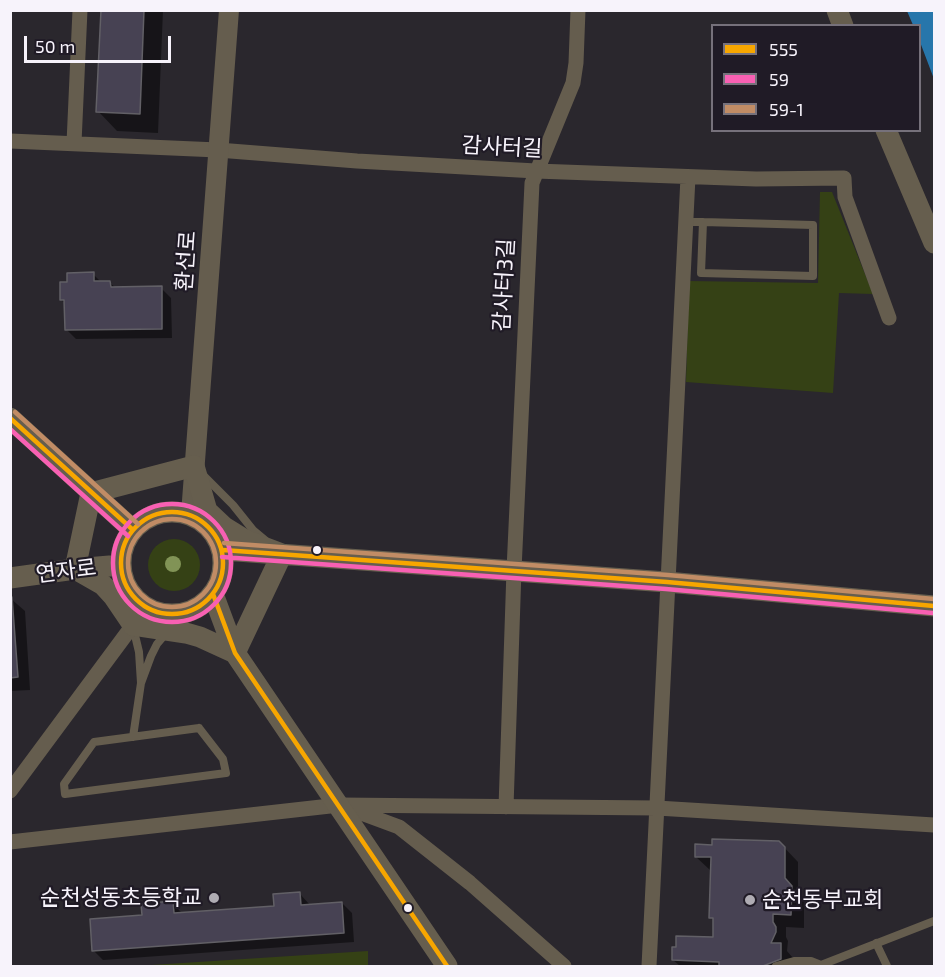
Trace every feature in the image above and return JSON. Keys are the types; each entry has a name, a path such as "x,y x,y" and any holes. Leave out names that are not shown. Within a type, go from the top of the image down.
{"main road":[{"path":"887,132 934,243"},
{"path":"10,418 133,530"},
{"path":"91,493 194,466 207,511 224,527 245,540 282,554"},
{"path":"91,493 75,569 103,585 133,626 186,633 235,653"},
{"path":"175,511 191,514 205,522 216,535 223,550 224,566 221,581 202,605 177,614 151,609 139,602 123,579 122,552 126,541 144,519 159,513 175,511"},
{"path":"223,550 667,582 934,606"},
{"path":"235,653 282,554"},
{"name":"연자로","path":"10,578 121,565"},
{"path":"213,594 235,653 447,966"},
{"path":"892,602 934,596"}],"street":[{"path":"74,143 80,10"},
{"name":"환선로","path":"191,514 229,10"},
{"name":"감사터3길","path":"506,807 514,570 532,183 573,83 578,10"},
{"name":"감사터길","path":"10,141 218,150 357,161 536,171 756,179 844,178 844,196 889,318"},
{"path":"649,966 688,177"},
{"path":"10,791 133,626 151,609"},
{"path":"339,805 399,827 470,884 564,966"},
{"path":"10,842 339,805 657,808 934,825"}],"lane":[{"path":"686,222 703,222 813,225 813,276 701,273 703,222"},
{"path":"133,737 141,683 151,656 184,612"},
{"path":"133,626 139,652 141,683"},
{"path":"199,728 223,759 226,773 65,794 64,784 94,742 133,737 199,728"},
{"path":"776,966 795,961 811,961 821,965 934,921"},
{"path":"876,943 887,966"}],"green space":[{"path":"820,192 832,192 873,294 839,293 833,393 686,382 689,281 818,283"},
{"path":"174,539 184,541 192,547 198,555 200,565 198,575 192,583 184,589 174,591 164,589 156,583 150,575 148,565 150,555 156,547 164,541"},
{"path":"368,951 368,966 136,966"}],"water":[{"path":"907,11 934,11 934,79 921,45 921,24 913,24"}],"building":[{"path":"101,10 144,10 140,114 96,112"},
{"path":"94,272 94,281 110,281 111,287 162,286 162,329 65,330 64,300 60,300 60,282 67,282 67,273"},
{"path":"10,597 12,597 18,677 10,678"},
{"name":"순천동부교회","path":"712,839 779,841 785,847 785,878 792,886 791,915 773,914 776,932 771,943 781,943 781,959 763,966 719,966 719,962 672,960 672,947 676,947 676,936 713,937 713,918 709,918 711,857 695,857 695,844 712,845"},
{"path":"300,892 301,905 342,902 344,933 92,951 90,919 142,915 141,904 173,901 174,913 274,906 273,894"}],"transit line":[{"name":"59-1","path":"15,412 138,524"},
{"name":"555","path":"10,418 133,530"},
{"name":"59","path":"10,429 128,536"},
{"name":"59","path":"172,504 194,509 214,521 226,541 231,563 226,585 214,605 194,617 172,622 150,617 130,605 118,585 113,563 118,541 130,521 150,509 172,504"},
{"name":"555","path":"172,512 192,516 208,527 219,543 223,563 219,583 208,599 192,610 172,614 152,610 136,599 125,583 121,563 125,543 136,527 152,516 172,512"},
{"name":"59-1","path":"172,519 189,523 203,532 212,546 216,563 212,580 203,594 189,603 172,607 155,603 141,594 132,580 128,563 132,546 141,532 155,523 172,519"},
{"name":"59-1","path":"224,543 668,575 934,599"},
{"name":"555","path":"223,550 667,582 934,606"},
{"name":"59","path":"222,557 666,589 933,613"},
{"name":"555","path":"213,594 235,653 447,966"}],"place":[{"name":"순천성동초등학교","path":"214,898"},
{"name":"순천동부교회","path":"750,900"}]}
